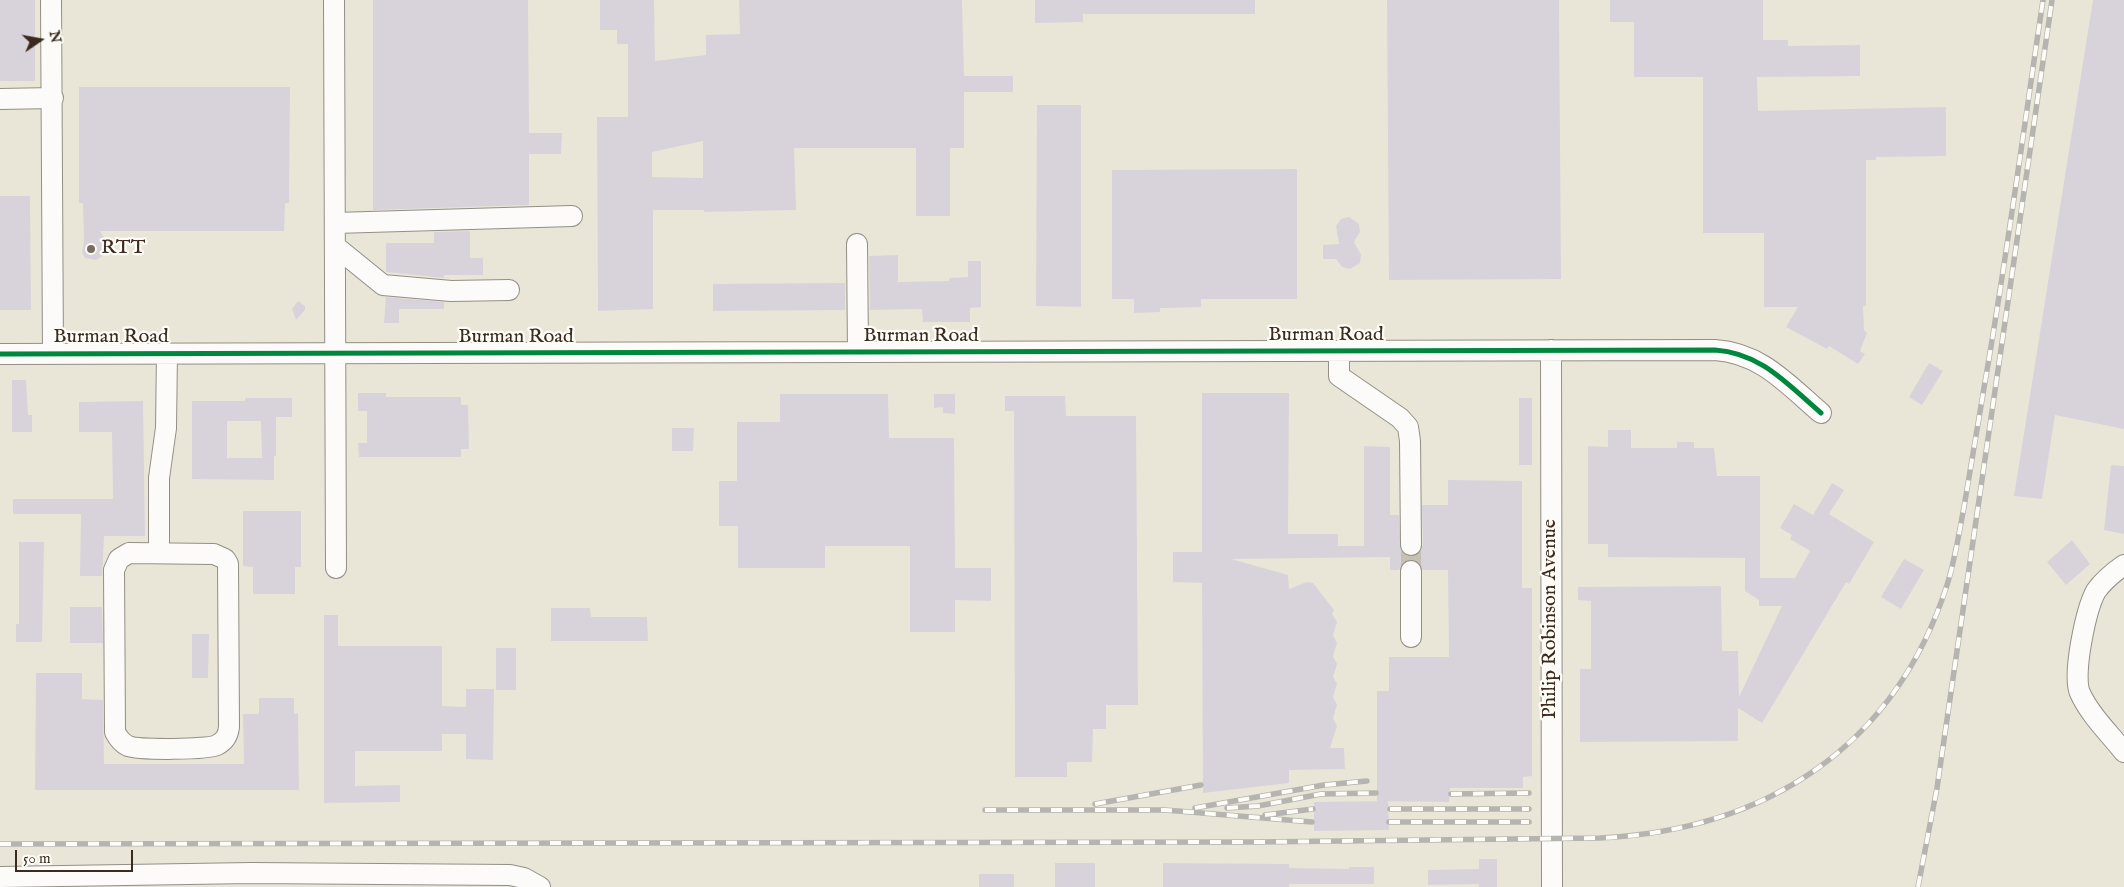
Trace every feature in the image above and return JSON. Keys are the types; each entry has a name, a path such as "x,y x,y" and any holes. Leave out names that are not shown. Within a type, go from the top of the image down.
{"street":[{"path":"51,0 53,353"},
{"path":"334,0 336,568"},
{"path":"0,98 53,98"},
{"path":"335,223 572,216"},
{"path":"857,244 858,352"},
{"path":"334,246 384,285 451,292 509,290"},
{"name":"Philip Robinson Avenue","path":"1551,350 1552,887"},
{"path":"1339,351 1338,376 1400,418 1408,427 1410,441 1411,545"},
{"name":"Burman Road","path":"0,354 1728,351 1755,359 1766,366 1821,412"},
{"path":"159,553 159,478 166,428 166,353"},
{"path":"159,553 214,554 225,559 228,564 229,727 224,740 211,747 136,748 123,743 115,732 116,564 119,559 130,554 159,553"},
{"path":"2124,565 2103,582 2095,593 2084,632 2077,678 2080,694 2091,712 2124,752"},
{"path":"1410,571 1411,636"},
{"path":"0,877 252,873 510,875 524,878 540,887"}],"building":[{"path":"0,0 35,0 35,81 0,81"},
{"path":"373,0 528,0 529,133 562,133 561,154 529,154 529,205 373,210"},
{"path":"600,0 654,0 655,61 706,55 706,35 740,34 739,0 962,0 964,76 1013,76 1013,92 964,92 964,148 950,148 950,216 916,216 916,148 794,148 796,210 704,212 704,210 653,210 653,309 598,311 597,117 628,117 628,44 617,44 617,30 600,30","holes":["703,141 703,178 652,177 652,152"]},
{"path":"1035,0 1255,0 1255,14 1083,14 1083,22 1035,23"},
{"path":"1387,0 1559,0 1561,279 1389,280"},
{"path":"1610,0 1763,0 1763,40 1788,40 1788,46 1860,45 1860,76 1757,77 1758,111 1946,107 1946,156 1876,157 1876,160 1866,160 1866,306 1863,306 1864,330 1867,333 1860,351 1865,354 1858,364 1829,346 1827,349 1786,327 1798,307 1764,307 1764,233 1703,233 1703,77 1634,77 1634,22 1610,22"},
{"path":"2093,0 2124,0 2124,429 2055,415 2042,499 2014,496"},
{"path":"79,87 290,87 289,203 285,203 284,231 100,231 114,255 104,255 96,260 85,258 82,252 84,242 83,203 79,203"},
{"path":"1037,105 1081,105 1081,307 1036,306"},
{"path":"1297,169 1297,299 1201,299 1201,307 1160,308 1160,312 1134,313 1134,299 1112,299 1112,170"},
{"path":"0,196 30,196 31,310 0,310"},
{"path":"1349,217 1359,224 1360,232 1354,242 1361,255 1360,263 1350,269 1342,267 1336,259 1323,259 1323,245 1339,244 1336,226 1341,219"},
{"path":"470,231 470,258 483,258 483,275 444,275 444,278 386,272 386,243 434,243 434,232"},
{"path":"898,255 898,282 949,281 949,278 968,277 968,261 981,261 981,307 970,308 970,322 923,322 922,309 870,310 869,256"},
{"path":"845,283 845,310 713,311 713,284"},
{"path":"386,297 444,302 444,309 399,309 399,323 384,323"},
{"path":"298,301 305,306 305,310 296,320 292,309"},
{"path":"1929,363 1943,371 1922,405 1909,397"},
{"path":"12,380 26,380 28,415 32,415 32,432 12,432"},
{"path":"358,393 386,393 386,397 461,397 461,405 468,405 469,449 461,449 461,457 359,457 358,443 367,443 367,411 358,411"},
{"path":"1202,393 1289,393 1288,534 1338,534 1338,546 1364,546 1364,446 1390,447 1390,515 1399,515 1401,551 1411,557 1417,555 1423,545 1422,505 1448,505 1448,480 1522,481 1522,588 1532,588 1532,776 1523,777 1523,788 1450,788 1449,802 1377,801 1377,691 1389,691 1389,657 1449,657 1448,570 1423,570 1417,561 1411,559 1405,561 1399,570 1390,570 1390,557 1231,559 1288,575 1289,589 1307,582 1313,583 1334,610 1332,614 1337,622 1333,635 1337,643 1333,656 1337,664 1333,677 1337,684 1333,697 1337,705 1333,718 1337,726 1330,748 1344,748 1345,769 1289,770 1289,783 1203,793 1202,583 1173,582 1173,552 1202,552"},
{"path":"780,394 888,394 889,438 954,438 955,568 991,568 991,601 955,600 955,632 910,632 910,546 825,546 825,568 738,568 738,526 719,526 719,481 737,481 737,422 780,422"},
{"path":"934,394 955,394 955,414 943,413 943,407 934,408"},
{"path":"1005,396 1065,396 1066,416 1136,416 1138,705 1106,705 1106,729 1093,729 1092,762 1067,762 1067,777 1015,777 1014,411 1005,411"},
{"path":"245,398 292,398 292,417 276,417 274,480 192,479 192,401 245,401","holes":["227,421 261,421 262,458 227,458"]},
{"path":"1519,398 1532,398 1532,465 1519,465"},
{"path":"143,401 145,536 104,536 102,576 80,576 81,514 13,514 13,499 113,499 112,432 79,432 79,402"},
{"path":"672,428 694,428 693,451 672,451"},
{"path":"1608,430 1631,430 1631,448 1677,448 1677,442 1694,442 1694,448 1714,448 1717,476 1760,476 1760,578 1795,578 1810,551 1790,539 1792,535 1780,528 1794,504 1813,515 1832,483 1844,490 1829,514 1874,542 1849,584 1846,582 1762,723 1738,708 1738,741 1580,742 1580,669 1591,669 1591,601 1578,600 1578,587 1721,586 1722,651 1738,651 1739,697 1782,606 1759,606 1759,600 1745,591 1745,558 1608,557 1608,544 1588,544 1588,446 1608,447"},
{"path":"2111,465 2124,466 2124,534 2104,530"},
{"path":"243,511 301,511 301,567 295,567 295,594 253,594 253,567 243,566"},
{"path":"2072,540 2090,564 2066,585 2047,562"},
{"path":"19,542 44,542 42,642 16,642 16,624 19,624"},
{"path":"1904,559 1924,570 1901,609 1881,597"},
{"path":"70,607 102,607 103,643 70,643"},
{"path":"551,608 590,608 591,617 647,617 648,641 551,641"},
{"path":"324,615 338,615 338,646 442,646 442,706 466,707 466,689 494,689 493,760 466,759 466,734 442,734 442,751 355,751 355,786 400,785 400,802 324,803"},
{"path":"192,634 209,634 208,678 192,678"},
{"path":"496,648 516,648 516,690 496,690"},
{"path":"36,673 82,673 82,699 103,700 104,764 244,764 243,714 259,714 259,698 294,698 294,714 298,713 299,790 35,790"},
{"path":"1388,801 1389,830 1314,831 1314,802"},
{"path":"1479,859 1497,859 1497,887 1479,887 1479,884 1428,885 1428,870 1479,869"},
{"path":"1055,863 1095,863 1095,887 1055,887"},
{"path":"1163,863 1289,864 1289,868 1349,869 1349,867 1374,867 1374,884 1289,884 1289,887 1163,887"},
{"path":"979,874 1014,874 1014,887 979,887"}],"tunnel":[{"path":"1411,545 1411,571"}],"railway":[{"path":"0,844 1256,842 1600,838 1660,831 1717,818 1769,797 1816,769 1858,734 1894,692 1924,642 1947,585 1955,556 1964,507 1993,334 2043,0"},
{"path":"1918,887 1937,788 2052,0"},
{"path":"1195,808 1324,785 1367,781"},
{"path":"1095,804 1201,785"},
{"path":"1227,808 1258,806 1321,794 1376,793"},
{"path":"1451,794 1529,793"},
{"path":"1265,815 1313,809"},
{"path":"1390,809 1529,809"},
{"path":"985,810 1165,810 1312,822"},
{"path":"1389,822 1529,822"}],"cycle path":[{"path":"0,354 1715,350 1731,352 1760,364 1785,381 1821,413"}],"place":[{"name":"RTT","path":"91,249"}]}
